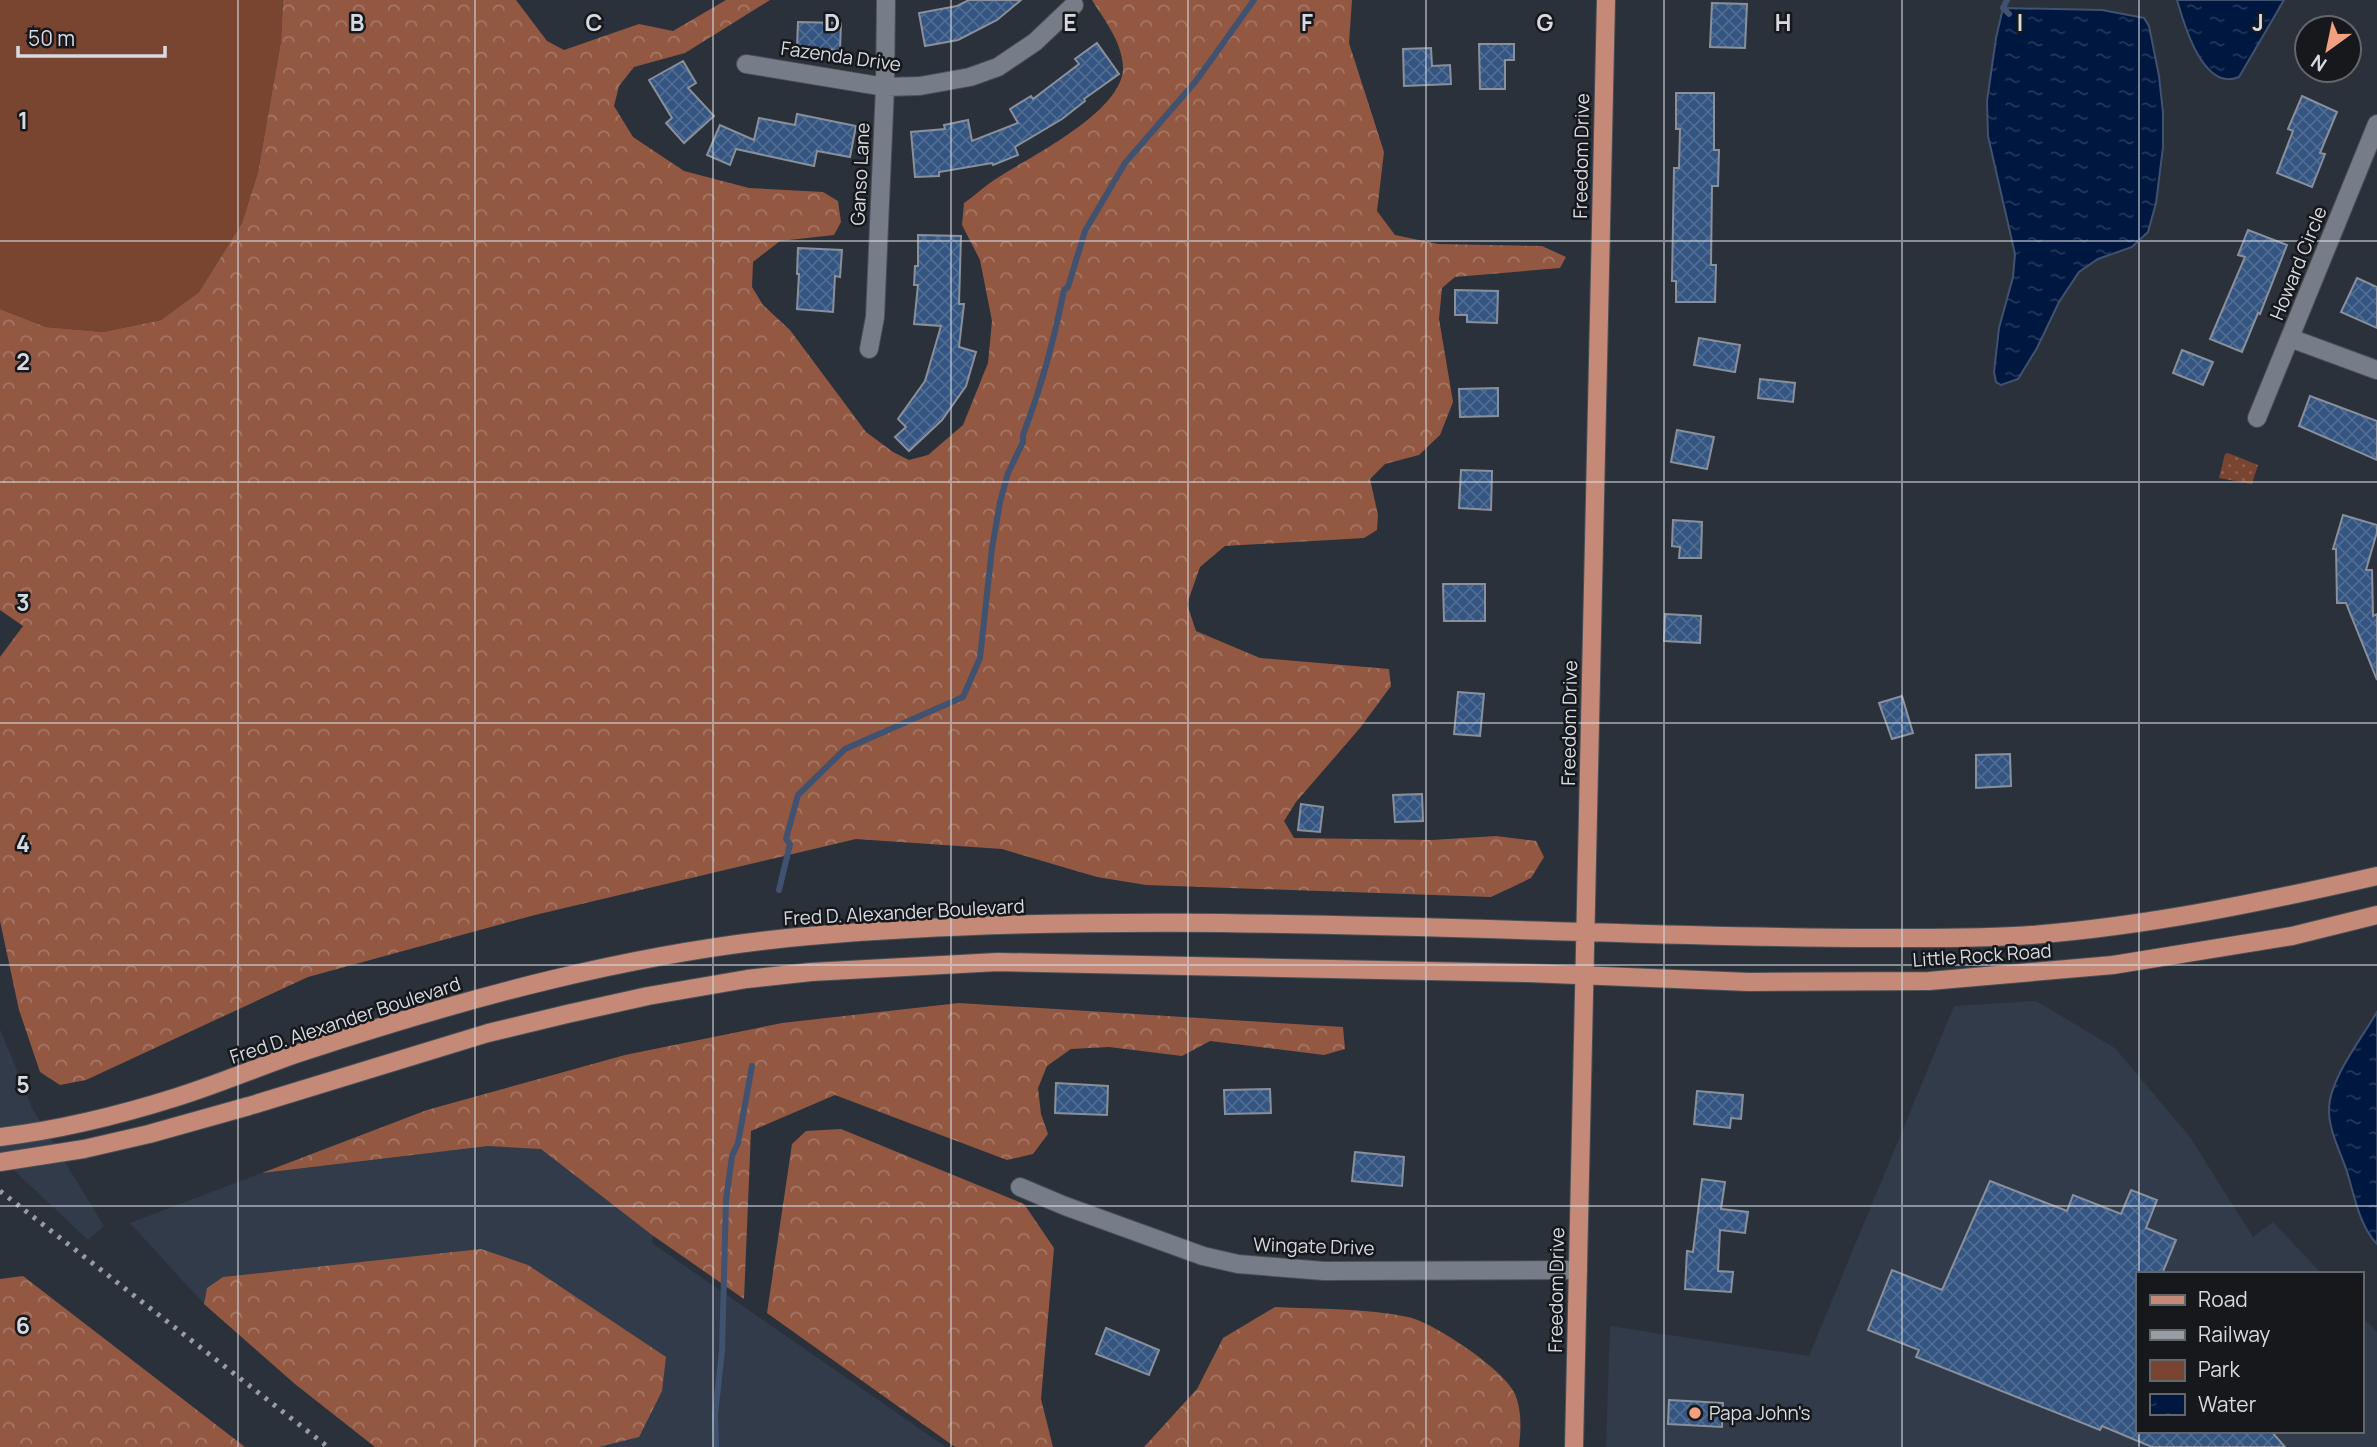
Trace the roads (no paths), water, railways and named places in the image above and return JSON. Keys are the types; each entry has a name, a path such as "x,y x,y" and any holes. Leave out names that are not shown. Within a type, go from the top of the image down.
{"main road":[{"name":"Freedom Drive","path":"1574,1447 1606,0"},
{"name":"Little Rock Road","path":"1585,932 1834,938 2026,936 2097,928 2263,902 2377,876"},
{"name":"Little Rock Road","path":"1584,976 1815,982 1928,981 2018,975 2208,951 2338,926 2377,915"},
{"name":"Fred D. Alexander Boulevard","path":"0,1137 26,1134 177,1097 302,1052 538,984 643,960 801,936 886,930 1163,922 1585,932"},
{"path":"0,1162 84,1149 127,1139 249,1106 501,1030 648,996 785,975 998,962 1584,976"}],"street":[{"name":"Ganso Lane","path":"869,349 875,317 886,0"},
{"name":"Fazenda Drive","path":"746,64 885,87 920,86 970,77 998,67 1035,42 1074,5"},
{"name":"Howard Circle","path":"2257,418 2377,124"},
{"path":"2290,338 2377,370"},
{"name":"Wingate Drive","path":"1020,1187 1203,1256 1238,1264 1324,1271 1578,1270"}],"water":[{"path":"2177,0 2284,0 2239,77 2226,79 2215,75 2205,66 2190,39"},
{"path":"2003,8 2102,10 2144,18 2149,26 2159,76 2163,147 2156,203 2148,232 2132,247 2098,259 2079,272 2059,302 2037,348 2018,379 2001,385 1996,382 1994,372 1999,328 2013,277 2015,254 1988,136 1987,101"},
{"path":"2377,1012 2377,1244 2366,1229 2359,1212 2333,1134 2329,1108 2341,1071"}],"waterway":[{"path":"779,890 790,844 786,839 798,795 845,749 963,697 980,658 1000,502 1008,473 1023,442 1056,328 1064,290 1068,287 1085,231 1125,163 1196,81 1254,0"},
{"path":"2007,0 2003,8 2009,14"},
{"path":"716,1447 715,1415 722,1351 726,1200 732,1156 738,1143 752,1066"}],"railway":[{"path":"0,1191 328,1447"}],"place":[{"name":"Papa John's","path":"1695,1413"}]}
